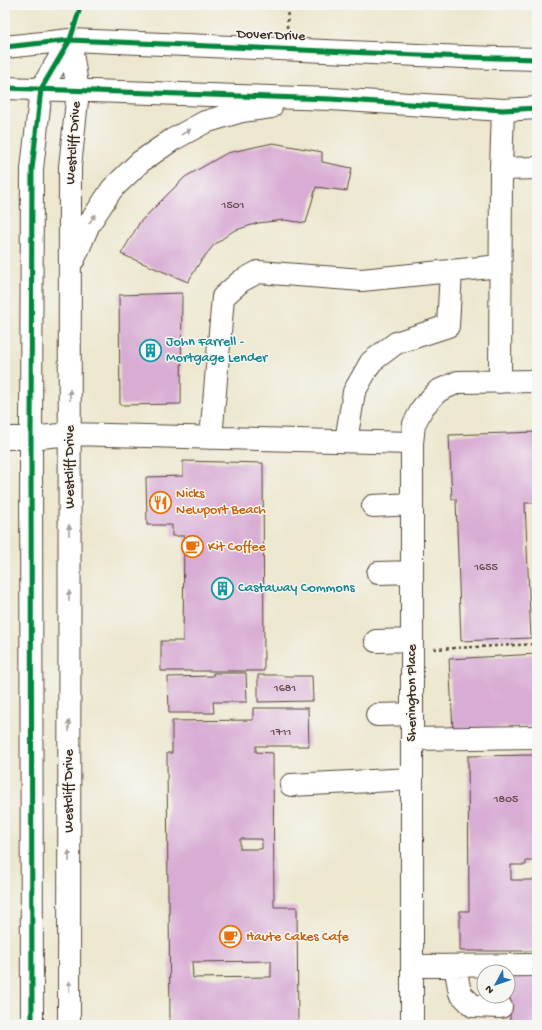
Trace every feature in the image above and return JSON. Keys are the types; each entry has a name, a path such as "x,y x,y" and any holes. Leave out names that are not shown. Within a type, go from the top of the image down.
{"street":[{"name":"Dover Drive","path":"5,47 70,40 537,59"},
{"path":"32,1025 32,169 41,89 70,40"},
{"name":"Westcliff Drive","path":"69,1025 70,167 78,91 70,40"},
{"path":"5,88 330,98 503,110 537,108"},
{"path":"70,267 89,224 112,189 140,162 172,140 205,122 242,111 330,98"},
{"path":"503,110 501,169 500,382 537,381"},
{"path":"501,169 537,168"},
{"path":"211,438 223,297 241,281 258,272 362,280 500,266"},
{"path":"346,441 354,392 371,362 396,342 448,326 451,271"},
{"name":"Sherington Place","path":"412,1025 412,443 414,424 422,407 438,391 458,382 500,382"},
{"path":"5,438 31,438 70,434 412,443"},
{"path":"373,506 412,504"},
{"path":"378,573 412,572"},
{"path":"376,641 412,646"},
{"path":"377,715 412,714"},
{"path":"412,739 537,737"},
{"path":"291,786 412,779"},
{"path":"412,966 537,965"},
{"path":"455,966 460,993 473,1006 501,1007"}],"path":[{"path":"412,646 537,644"}],"building":[{"path":"273,143 322,152 322,162 352,168 347,191 316,187 306,223 284,220 258,223 233,231 214,245 200,262 188,282 121,254 140,222 185,177 227,153"},
{"name":"John Farrell - Mortgage Lender","path":"182,293 181,404 120,405 119,295"},
{"path":"537,432 537,503 525,503 531,638 461,641 456,499 452,499 449,435"},
{"name":"Castaway Commons","path":"183,461 263,463 264,671 161,671 161,641 183,641 184,536 172,536 172,525 147,525 146,477 183,476"},
{"path":"537,654 537,726 453,730 449,659"},
{"path":"213,673 246,673 247,702 213,702 214,713 169,713 168,677 213,676"},
{"path":"258,675 312,676 313,701 258,702"},
{"path":"253,708 308,708 309,746 256,746 256,752 273,753 274,907 297,907 298,1025 170,1025 167,753 172,753 172,721 253,720","holes":["240,839 262,839 262,849 240,849","271,961 271,977 193,978 192,962"]},
{"path":"536,755 536,861 526,861 526,865 511,865 511,880 537,880 537,951 460,951 460,911 469,911 468,756"},
{"path":"516,976 537,976 537,1025 510,1025 510,1004 516,1004"}],"cycle path":[{"path":"32,1025 32,169 41,89 70,40 81,5"},
{"path":"5,47 70,40 537,59"},
{"path":"5,88 330,99 503,110 537,108"}],"place":[{"name":"John Farrell - Mortgage Lender","path":"151,350"},
{"name":"Nicks Newport Beach","path":"161,502"},
{"name":"Kit Coffee","path":"193,547"},
{"name":"Castaway Commons","path":"223,588"},
{"name":"Haute Cakes Cafe","path":"230,937"}]}
